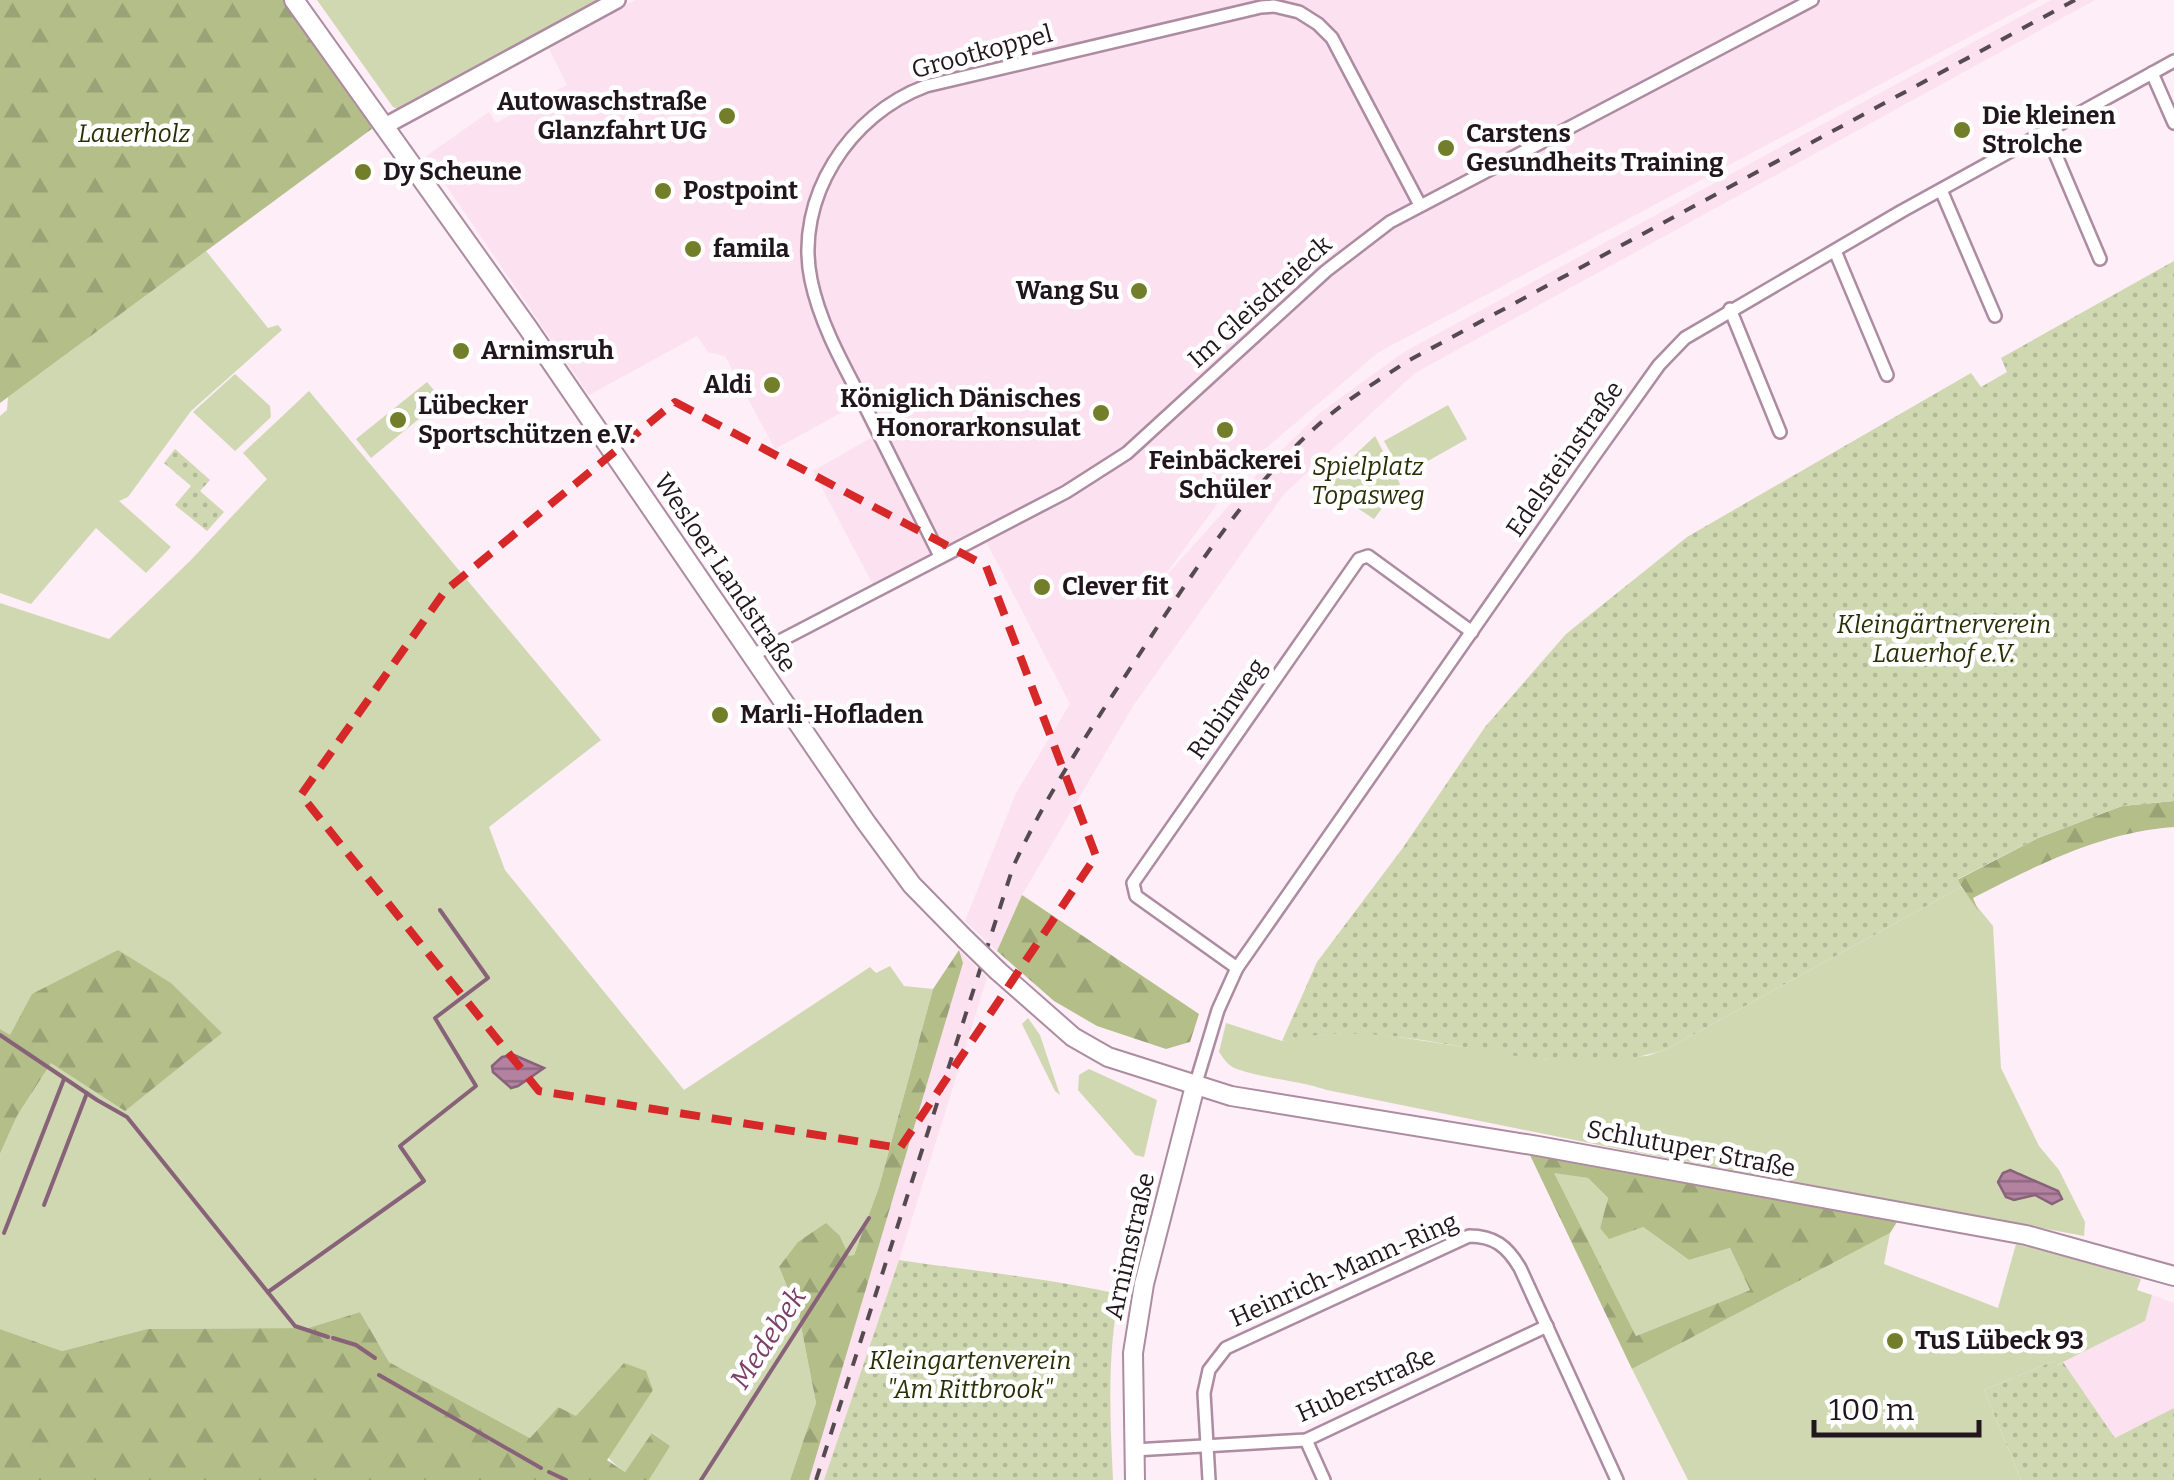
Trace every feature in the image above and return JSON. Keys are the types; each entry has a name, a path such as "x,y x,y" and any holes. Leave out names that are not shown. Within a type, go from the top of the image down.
{"main road":[{"name":"Wesloer Landstraße","path":"294,0 528,328 912,885 998,971 1073,1037 1124,1064 1194,1086"},
{"name":"Schlutuper Straße","path":"1194,1086 1231,1096 1538,1146 2026,1235 2174,1276"},
{"name":"Arnimstraße","path":"1135,1480 1133,1353 1144,1284 1194,1086"}],"street":[{"path":"385,126 618,0"},
{"name":"Im Gleisdreieck","path":"751,656 1066,492 1126,452 1338,261 1420,205 1812,0"},
{"name":"Grootkoppel","path":"940,556 833,343 810,276 810,232 831,166 859,130 895,101 922,87 1192,22 1260,7 1286,8 1310,18 1332,38 1420,205"},
{"name":"Edelsteinstraße","path":"1194,1086 1218,1010 1237,968 1659,366 1685,338 1730,309 2174,61"},
{"path":"2152,73 2174,122"},
{"path":"2046,132 2100,259"},
{"path":"1941,190 1995,316"},
{"path":"1834,251 1887,376"},
{"path":"1730,309 1780,432"},
{"name":"Rubinweg","path":"1237,968 1136,896 1133,883 1364,556 1472,632"},
{"name":"Heinrich-Mann-Ring","path":"1209,1480 1204,1393 1209,1370 1226,1348 1469,1236 1485,1236 1512,1254 1617,1480"},
{"name":"Huberstraße","path":"1134,1450 1306,1440 1547,1326"},
{"path":"1306,1440 1324,1480"}],"highlighted area":[{"path":"675,402 986,566 1096,856 900,1148 539,1091 301,795 445,591"}],"shaded area":[{"path":"635,0 2038,0 1379,352 1246,465 1157,586 1261,470 1321,412 1404,352 2051,0 2095,0 1415,373 1284,494 1133,706 1022,895 997,951 965,921 1016,793 1070,704 987,543 880,598 813,471 871,438 855,405 775,449 725,356 708,352 697,336 589,395 426,156 489,112 496,123 567,85 548,47"},
{"path":"959,950 987,978 899,1260 824,1480 809,1480 963,963"},
{"path":"514,1055 544,1068 511,1088 493,1072 492,1066 502,1057"},
{"path":"2010,1170 2058,1191 2062,1199 2052,1204 2035,1195 2014,1200 2006,1197 1998,1182"},
{"path":"2152,1295 2174,1303 2174,1408 2115,1438 2063,1362 2145,1321"}],"green space":[{"name":"Lauerholz","path":"0,0 284,0 373,128 0,403"},
{"path":"317,0 600,0 398,109"},
{"path":"206,251 268,328 278,325 282,330 191,411 128,497 119,501 171,547 146,573 96,528 31,604 0,593 0,416 7,410 8,397"},
{"name":"Kleingärtnerverein Lauerhof e.V.","path":"2174,261 2174,801 2122,806 2038,838 1958,879 1961,887 1667,1049 1620,1060 1572,1061 1378,1035 1330,1034 1282,1041 1317,962 1402,849 1485,727 1566,634 1687,537 1971,373 1981,387 2007,372 2001,358"},
{"path":"235,374 270,406 271,417 235,451 193,412"},
{"name":"Lübecker Sportschützen e.V.","path":"427,382 442,400 371,458 356,439"},
{"path":"309,391 601,740 489,827 505,870 684,1090 870,967 876,973 890,966 904,986 933,989 879,1187 854,1255 849,1257 840,1236 779,1267 799,1316 816,1403 790,1480 649,1480 669,1446 653,1433 625,1472 577,1421 558,1407 530,1438 389,1362 360,1312 308,1328 147,1329 62,1351 0,1329 0,1154 17,1116 51,1063 222,1033 9,1035 0,1029 0,603 109,639 267,479 243,453"},
{"path":"1448,405 1467,439 1403,475 1384,441"},
{"name":"Spielplatz Topasweg","path":"1375,436 1400,484 1374,519 1323,485"},
{"path":"175,449 210,480 200,491 224,512 207,531 175,505 191,486 164,463"},
{"path":"2174,801 2174,827 2121,836 2046,862 1973,898 1979,912 1957,880 2038,838 2122,806"},
{"path":"1961,887 1993,926 2001,1068 2039,1146 2059,1170 2085,1222 2084,1236 1327,1090 1237,1069 1219,1052 1226,1023 1282,1041 1307,1035 1366,1032 1549,1060 1647,1056 1667,1049","holes":["2017,1171 2058,1191 2052,1204 2035,1195 2014,1200"]},
{"path":"1022,895 1199,1014 1190,1042 1166,1049 1097,1026 1054,1001 997,951"},
{"path":"118,950 171,983 222,1033 125,1111 51,1063 17,1116 0,1154 0,1029 10,1035 32,994"},
{"path":"959,950 963,963 809,1480 790,1480 816,1403 799,1316 779,1267 798,1242 826,1223 840,1236 849,1256 854,1255 879,1187 933,989"},
{"path":"1028,1018 1040,1035 1060,1095 1022,1024"},
{"path":"1089,1069 1157,1100 1144,1157 1135,1155 1078,1090 1079,1075"},
{"path":"1529,1153 1897,1222 1890,1233 1632,1369","holes":["1554,1173 1588,1178 1608,1198 1600,1228 1609,1239 1643,1227 1689,1260 1730,1248 1750,1290 1636,1336"]},
{"path":"1553,1172 1588,1178 1608,1198 1600,1228 1643,1227 1689,1260 1730,1248 1750,1290 1636,1336"},
{"name":"TuS Lübeck 93","path":"1890,1233 1884,1264 1998,1308 2016,1244 2141,1279 2137,1290 2152,1295 2145,1321 2057,1365 2054,1361 1984,1390 2021,1480 1688,1480 1632,1369"},
{"name":"Kleingartenverein \"Am Rittbrook\"","path":"899,1260 1119,1294 1111,1364 1113,1480 824,1480"},
{"path":"360,1312 389,1362 530,1438 558,1407 576,1416 624,1363 646,1371 653,1390 607,1460 625,1472 652,1433 670,1446 649,1480 0,1480 0,1329 62,1351 147,1329 308,1328"},
{"path":"2054,1361 2058,1365 2063,1362 2115,1438 2174,1408 2174,1480 2021,1480 1984,1390"}],"waterway":[{"path":"268,1292 424,1181 400,1146 476,1086 435,1018 488,978 440,910"},
{"path":"0,1035 127,1117 295,1326 328,1337"},
{"path":"4,1233 64,1079"},
{"path":"44,1205 87,1093"},
{"name":"Medebek","path":"701,1480 869,1218"},
{"path":"333,1338 356,1345 375,1358"},
{"path":"379,1375 541,1468"},
{"path":"549,1472 566,1480"}],"railway":[{"path":"816,1480 1013,867 1085,738 1200,564 1274,469 1331,414 1406,362 2075,0"}],"place":[{"name":"Autowaschstraße Glanzfahrt UG","path":"727,116"},
{"name":"Die kleinen Strolche","path":"1962,130"},
{"name":"Carstens Gesundheits Training","path":"1446,148"},
{"name":"Dy Scheune","path":"363,172"},
{"name":"Postpoint","path":"663,191"},
{"name":"famila","path":"693,249"},
{"name":"Wang Su","path":"1139,291"},
{"name":"Arnimsruh","path":"461,351"},
{"name":"Aldi","path":"772,385"},
{"name":"Königlich Dänisches Honorarkonsulat","path":"1101,413"},
{"name":"Lübecker Sportschützen e.V.","path":"398,420"},
{"name":"Feinbäckerei Schüler","path":"1225,430"},
{"name":"Clever fit","path":"1042,587"},
{"name":"Marli-Hofladen","path":"720,715"},
{"name":"TuS Lübeck 93","path":"1895,1341"}]}
